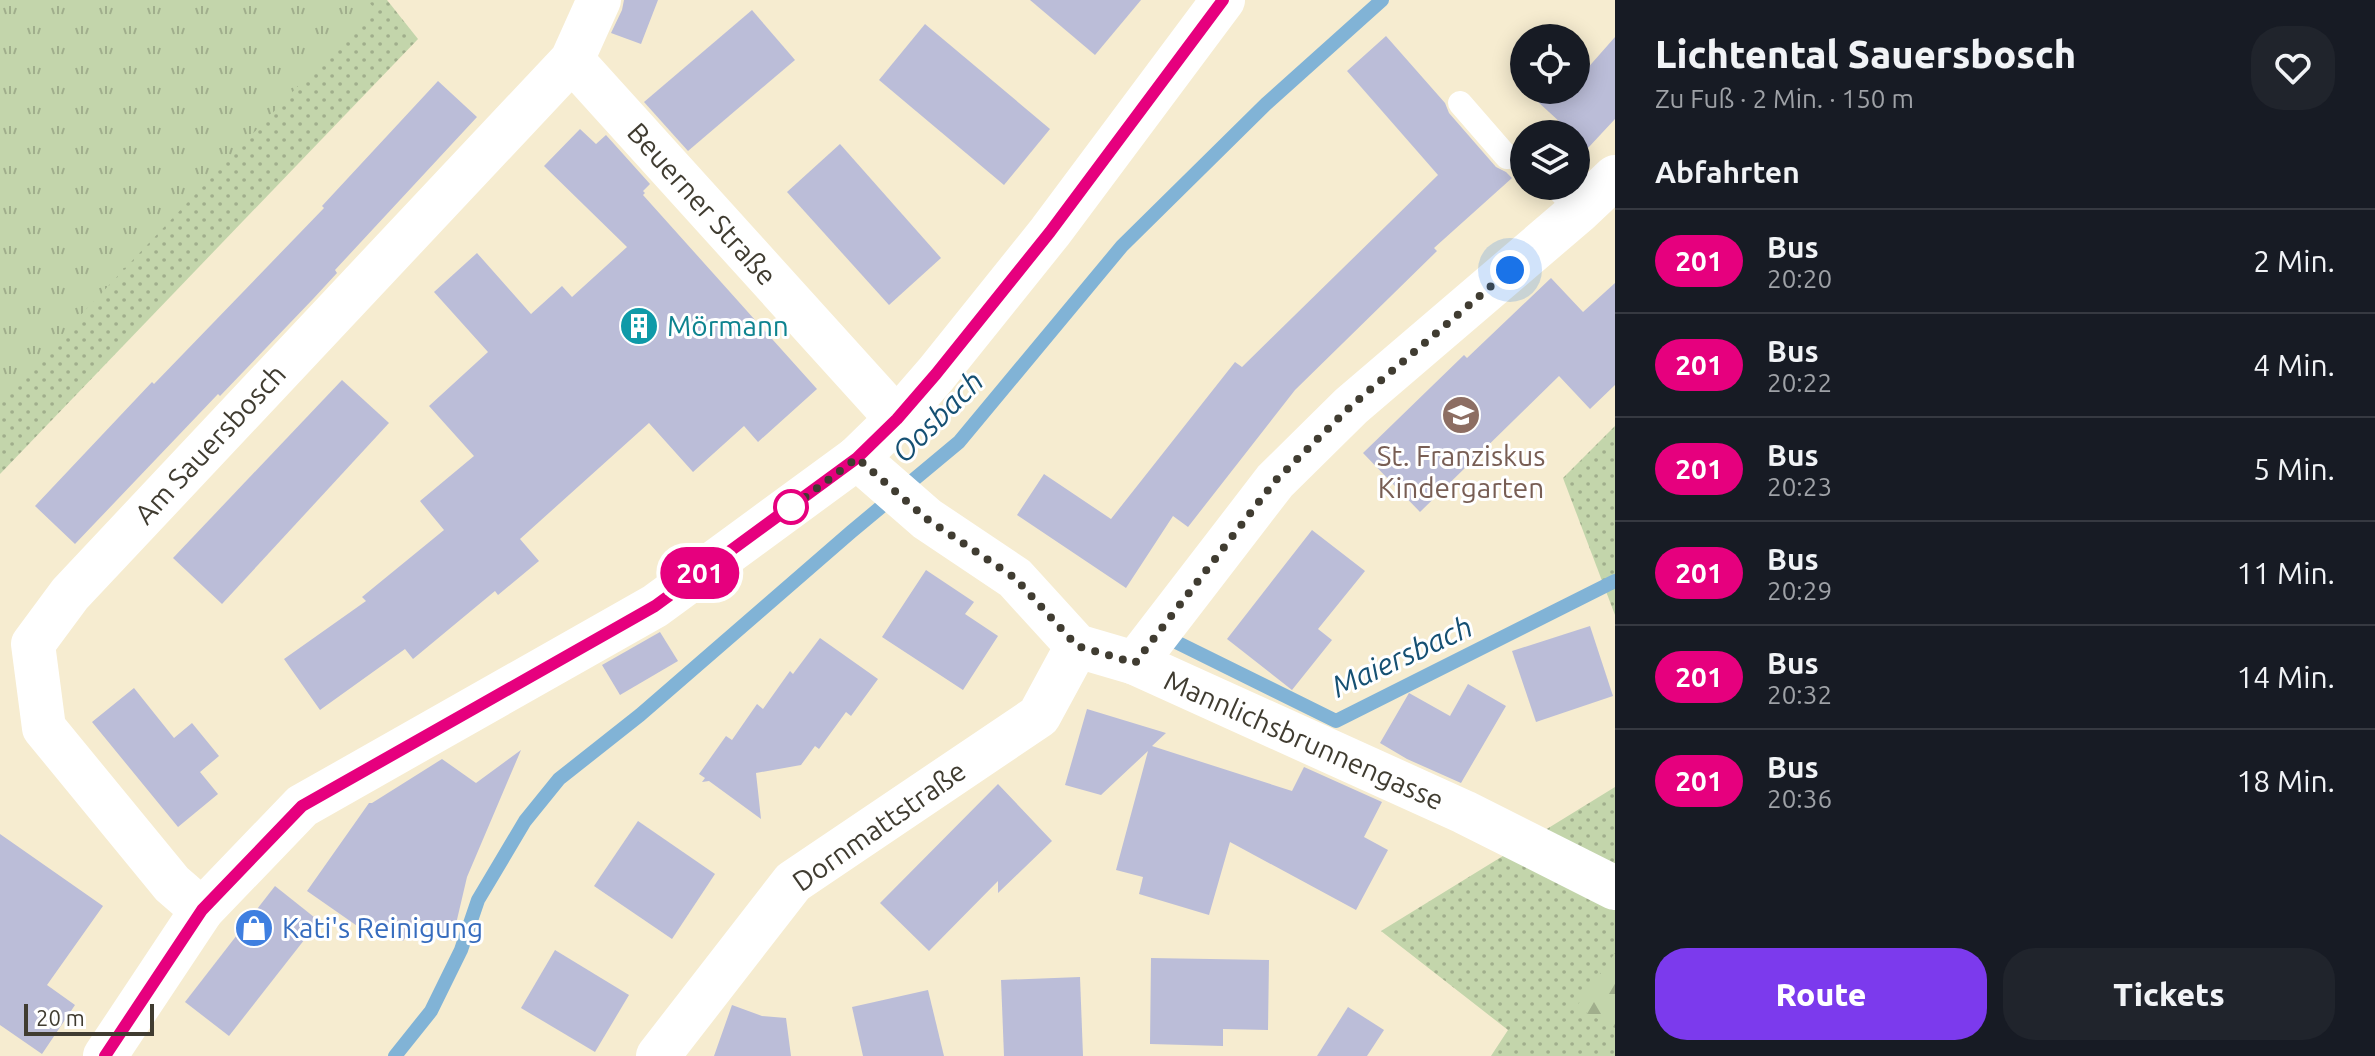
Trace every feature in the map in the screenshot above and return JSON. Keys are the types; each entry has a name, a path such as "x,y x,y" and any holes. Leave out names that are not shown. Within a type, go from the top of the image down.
{"street":[{"name":"Am Sauersbosch","path":"202,910 172,884 44,728 33,644 70,594 572,60 599,0"},
{"path":"105,1056 202,910 302,806 655,606 871,470 897,419 1050,232 1223,0"},
{"name":"Beuerner Straße","path":"572,60 897,419"},
{"path":"1590,188 1615,177"},
{"path":"1135,663 1275,481 1566,200"},
{"path":"871,470 927,519 1015,578 1077,646"},
{"name":"Mannlichsbrunnengasse","path":"1077,646 1135,663 1464,812 1615,888"},
{"name":"Dornmattstraße","path":"658,1056 793,882 1039,716 1077,646"}],"lane":[{"path":"1460,103 1510,157"}],"green space":[{"path":"0,0 387,0 418,39 0,474"},
{"path":"0,0 367,0 373,7 0,400"},
{"path":"1615,426 1615,615 1563,478"},
{"path":"1615,787 1615,1056 1491,1056 1508,1030 1381,931"},
{"path":"1615,953 1615,1028 1576,1007"}],"building":[{"path":"624,0 658,0 641,44 611,33"},
{"path":"1030,0 1141,0 1095,55"},
{"path":"752,10 795,60 688,151 644,102"},
{"path":"925,24 1050,129 1004,185 879,80"},
{"path":"1386,36 1445,103 1449,113 1496,167 1510,176 1510,180 1434,248 1437,251 1295,390 1188,527 1173,516 1126,588 1017,515 1044,474 1111,519 1235,362 1242,367 1438,175 1347,71"},
{"path":"1615,37 1615,119 1590,146 1590,120 1558,120 1540,104 1590,104 1590,65"},
{"path":"438,81 477,117 335,270 337,273 313,299 75,544 35,506 324,208 322,206"},
{"path":"580,129 596,144 606,135 650,184 643,195 817,389 758,442 744,426 693,472 649,423 520,539 539,561 498,595 495,591 413,659 405,649 320,710 284,659 366,601 362,597 444,530 420,501 474,456 429,406 488,352 434,292 477,253 531,314 562,286 572,297 627,247 544,166"},
{"path":"840,144 941,258 889,305 787,192"},
{"name":"St. Franziskus Kindergarten","path":"1551,278 1583,312 1615,283 1615,385 1590,409 1559,376 1420,512 1363,453 1464,355 1467,358"},
{"path":"342,380 389,423 222,604 173,558"},
{"path":"1312,530 1365,571 1318,629 1332,640 1292,690 1227,639"},
{"path":"926,570 974,602 965,614 998,636 963,690 882,637"},
{"path":"1590,626 1613,696 1536,722 1512,651"},
{"path":"660,632 678,661 620,695 602,665"},
{"path":"820,638 878,679 851,716 846,712 819,749 815,746 801,765 756,773 761,819 709,781 702,782 705,778 699,774 726,736 732,740 757,704 763,709 790,671 793,674"},
{"path":"1468,684 1506,706 1461,783 1380,743 1409,693 1450,716"},
{"path":"134,688 174,738 192,723 219,756 200,772 218,794 178,827 92,722"},
{"path":"1087,709 1166,733 1152,746 1292,791 1304,767 1382,802 1364,837 1388,850 1356,910 1230,842 1209,915 1139,894 1143,877 1116,870 1148,751 1101,795 1065,785"},
{"path":"521,750 467,877 452,941 418,919 403,941 381,926 373,937 307,891 369,803 442,759 476,783"},
{"path":"998,784 1052,841 998,893 998,881 929,951 880,903"},
{"path":"638,821 715,874 672,939 594,886"},
{"path":"0,834 103,906 47,985 75,1005 42,1054 0,1025"},
{"path":"275,886 319,921 229,1036 185,1002"},
{"path":"555,950 629,995 595,1052 521,1008"},
{"path":"1151,958 1269,960 1268,1030 1223,1029 1223,1046 1150,1044"},
{"path":"1080,977 1083,1056 1004,1056 1001,980"},
{"path":"928,990 944,1056 863,1056 852,1007"},
{"path":"732,1005 762,1016 786,1018 791,1056 714,1056"},
{"path":"1348,1007 1384,1030 1367,1056 1317,1056"}],"waterway":[{"name":"Oosbach","path":"395,1056 431,1011 461,950 478,900 525,821 559,779 640,715 959,442 1122,246 1266,104 1382,0"},
{"name":"Maiersbach","path":"1168,638 1336,721 1615,581"}],"bus line":[{"name":"201","path":"105,1056 202,910 302,806 655,606 857,458 897,419 936,374 1050,232 1223,0"}],"place":[{"name":"Mörmann","path":"639,326"},
{"name":"St. Franziskus Kindergarten","path":"1461,415"},
{"name":"Kati's Reinigung","path":"254,928"}],"route":[{"path":"791,507 787,511 857,458 927,519 1015,578 1077,646 1135,663 1275,481 1351,406 1510,270"}]}
